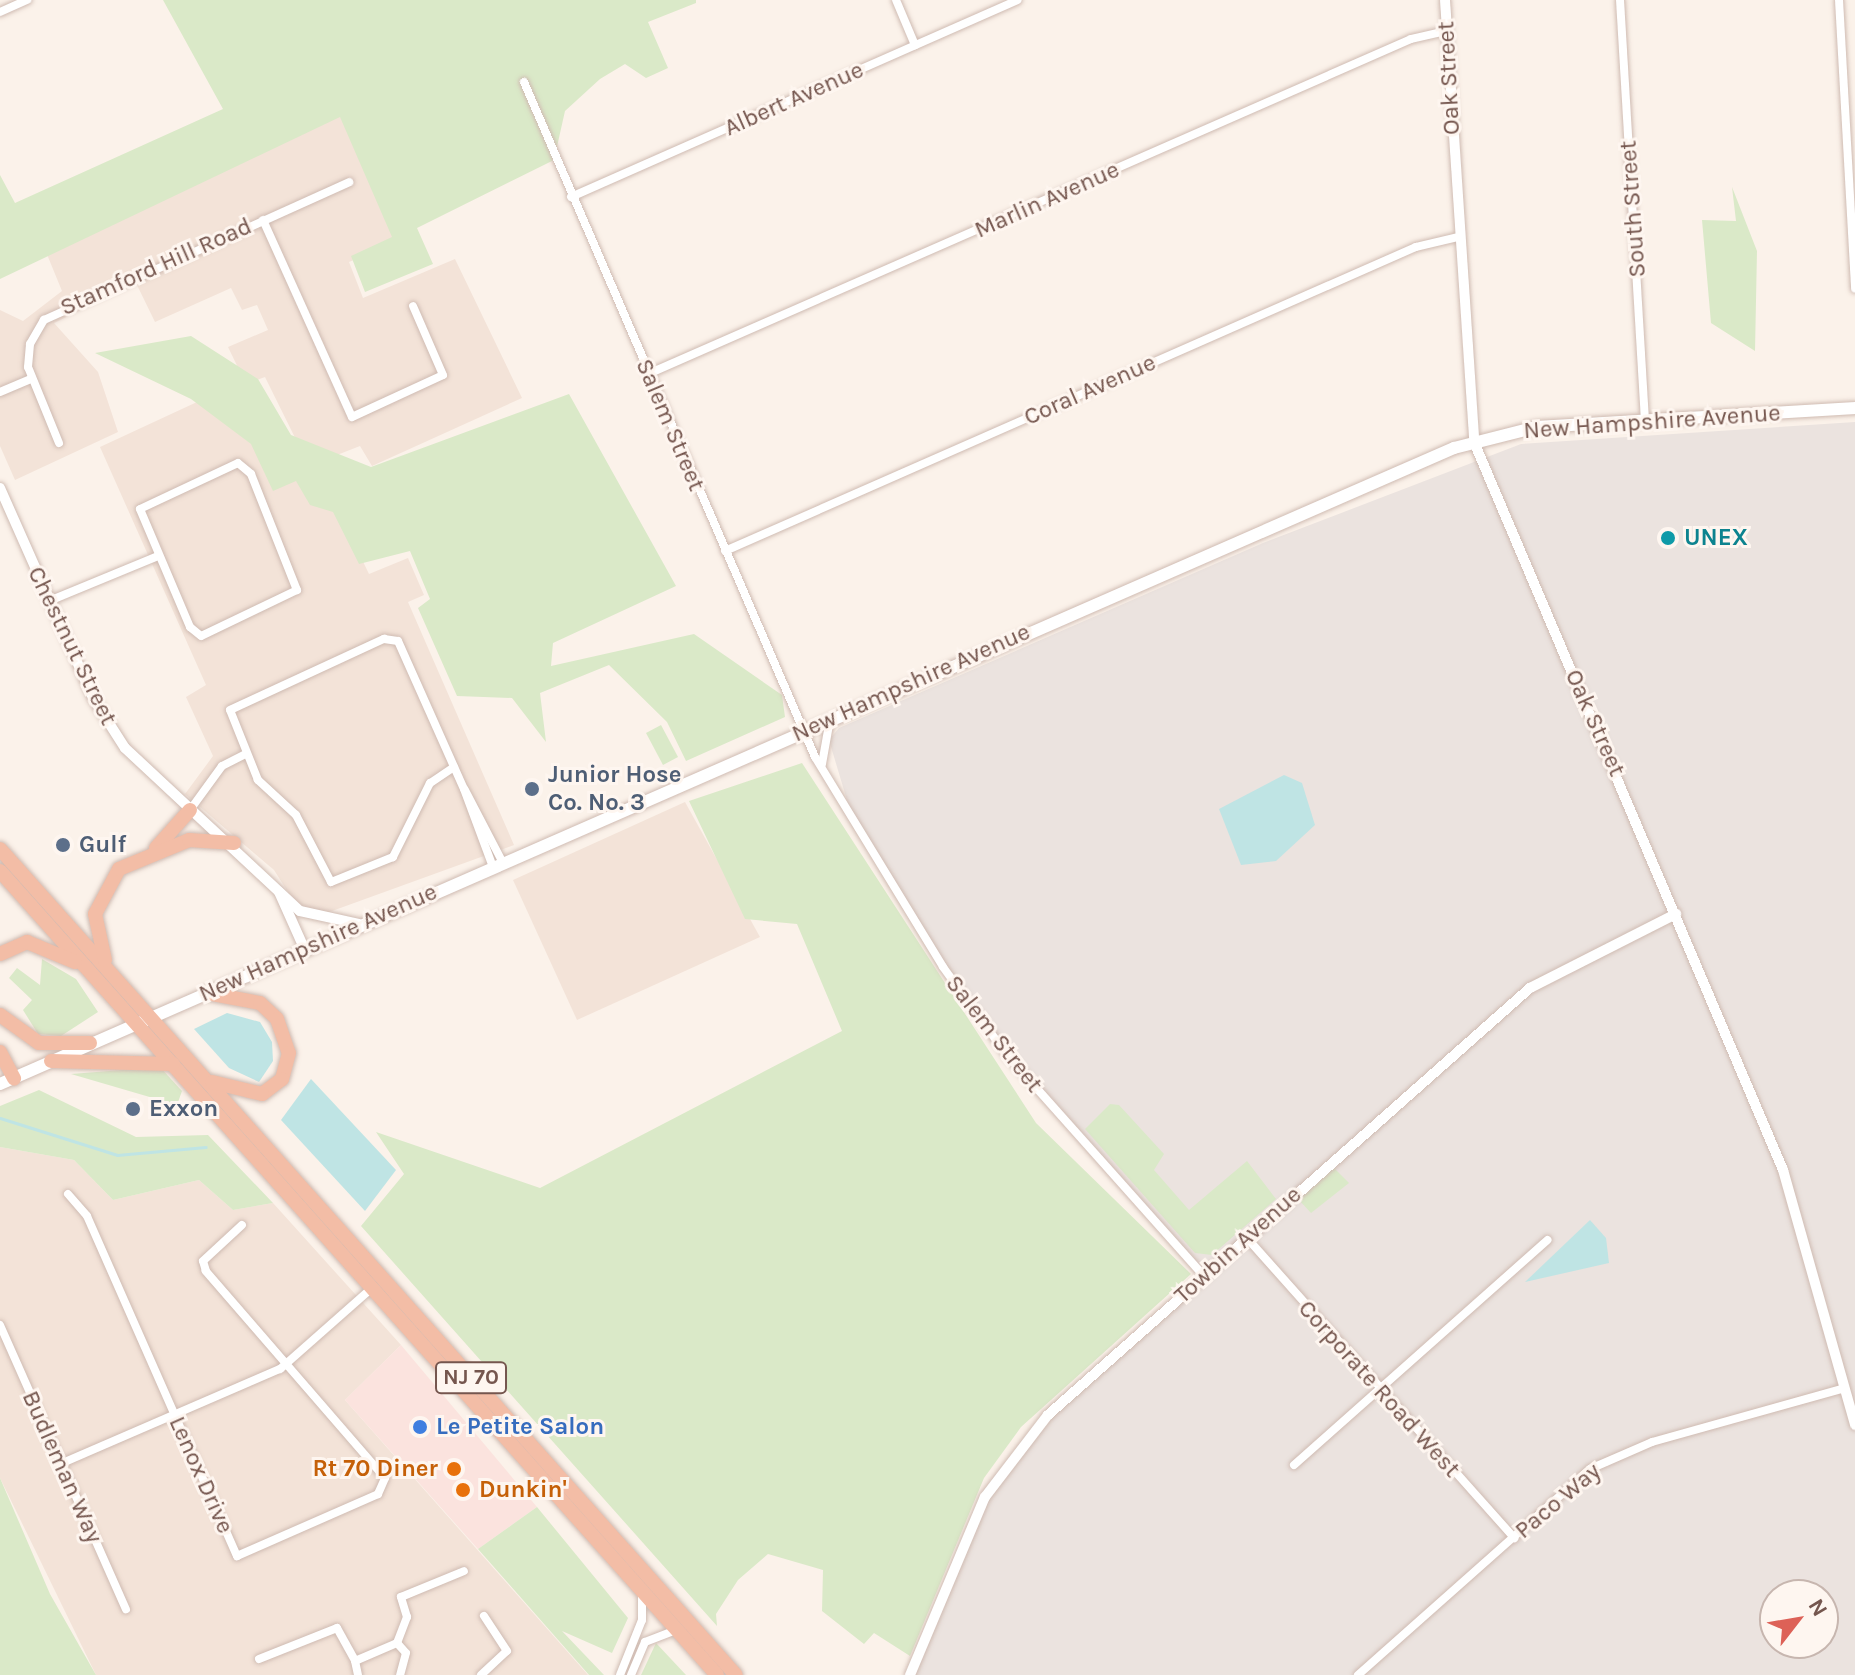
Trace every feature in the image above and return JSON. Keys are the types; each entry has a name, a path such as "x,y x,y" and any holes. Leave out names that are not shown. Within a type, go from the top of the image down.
{"highway":[{"path":"153,850 190,810"},
{"path":"109,971 95,926 101,893 119,869 153,850 189,840 234,843"},
{"name":"NJ 70","path":"0,849 109,971 173,1064 717,1675"},
{"name":"NJ 70","path":"0,871 90,971 206,1080 736,1675"},
{"path":"0,954 21,942 42,944 90,971"},
{"path":"206,1080 262,1094 282,1079 289,1053 277,1019 260,1003 207,993"},
{"path":"0,1015 39,1043 90,1043"},
{"path":"0,1052 7,1081"},
{"path":"51,1061 173,1064"}],"main road":[{"name":"New Hampshire Avenue","path":"7,1081 802,731 1474,442 1537,427 1855,408"}],"street":[{"path":"0,12 27,0"},
{"path":"896,0 915,45"},
{"name":"Albert Avenue","path":"571,197 1017,0"},
{"name":"Oak Street","path":"1445,0 1458,237 1474,442 1783,1170 1855,1425"},
{"name":"South Street","path":"1620,0 1645,419"},
{"path":"1839,0 1855,289"},
{"name":"Marlin Avenue","path":"648,374 1411,39 1447,31"},
{"name":"Salem Street","path":"524,82 802,731 943,967 1007,1055 1204,1276"},
{"name":"Stamford Hill Road","path":"59,443 31,379 30,344 49,315 349,182"},
{"path":"263,220 352,417 443,375 413,306"},
{"name":"Coral Avenue","path":"725,551 1416,247 1458,237"},
{"path":"0,392 31,379"},
{"path":"238,463 251,474 297,590 201,636 158,556 142,504 238,463"},
{"name":"Chestnut Street","path":"0,488 49,601 113,732 190,810 234,843 308,916 359,924"},
{"path":"49,601 158,556"},
{"path":"454,767 430,783 393,857 333,883 296,815 258,780 246,754 233,706 391,638 401,645 498,865"},
{"path":"822,765 830,719"},
{"path":"190,810 222,766 246,754"},
{"name":"Chestnut Street","path":"274,883 304,948"},
{"name":"Towbin Avenue","path":"910,1675 980,1509 1010,1460 1048,1415 1530,988 1676,914"},
{"name":"Lenox Drive","path":"68,1194 87,1216 237,1556 378,1494 383,1470 203,1266 242,1225"},
{"name":"Corporate Road West","path":"1247,1238 1514,1538"},
{"path":"1294,1465 1547,1240"},
{"path":"60,1464 176,1417 287,1364 372,1288"},
{"name":"Budleman Way","path":"0,1325 126,1609"},
{"name":"Paco Way","path":"1358,1675 1514,1538 1617,1454 1845,1388"},
{"path":"355,1661 397,1643 407,1617 401,1597 464,1571"},
{"path":"620,1675 642,1620 642,1591"},
{"path":"481,1675 507,1651 484,1616"},
{"path":"259,1659 337,1628 355,1661 358,1675"},
{"path":"631,1675 645,1642 677,1630"},
{"path":"397,1643 407,1661 400,1675"}],"shaded area":[{"path":"342,114 397,242 349,262 363,298 455,259 522,398 372,466 360,446 309,466 265,377 246,384 228,347 268,330 257,305 242,310 231,288 155,322 136,283 54,323 98,372 118,432 15,480 0,446 0,310 23,321 62,291 46,252"},
{"path":"197,402 338,510 369,574 408,558 424,595 408,602 514,845 321,915 300,911 274,870 185,794 213,756 186,697 206,685 100,447"},
{"path":"1855,422 1855,1675 910,1675 975,1520 1027,1438 1204,1276 1054,1111 943,967 852,817 829,740 839,728 1263,543 1521,444"},
{"path":"685,802 760,937 577,1020 513,880"},
{"path":"0,1147 74,1160 113,1200 199,1180 233,1210 273,1203 401,1345 345,1400 588,1675 96,1675 0,1478"},
{"path":"401,1345 537,1507 478,1549 345,1400"}],"green space":[{"path":"163,0 696,0 696,3 648,22 668,68 646,78 625,64 600,79 565,111 554,160 417,228 433,264 365,292 351,256 392,237 340,117 0,279 0,175 15,203 223,109"},
{"path":"1732,187 1757,251 1755,351 1711,323 1702,220 1736,221"},
{"path":"191,336 258,379 291,435 371,467 569,394 676,586 553,643 551,666 694,634 782,695 785,717 686,761 667,722 609,665 540,693 546,742 512,698 457,696 418,608 430,599 410,551 359,564 333,512 310,505 296,481 273,491 251,444 191,399 95,353"},
{"path":"661,725 678,757 663,765 646,733"},
{"path":"802,763 1036,1123 1191,1274 1021,1427 984,1478 910,1656 874,1633 864,1644 822,1611 823,1570 768,1554 738,1580 716,1614 717,1626 361,1226 404,1174 376,1132 540,1188 842,1031 797,924 745,919 689,801"},
{"path":"42,959 76,979 98,1012 61,1036 38,1034 23,1010 32,1000 9,978 17,968 40,985"},
{"path":"160,1067 182,1091 177,1105 71,1074"},
{"path":"39,1090 136,1137 208,1135 273,1203 233,1210 199,1180 113,1200 74,1160 0,1147 0,1106"},
{"path":"1110,1104 1119,1105 1164,1154 1154,1170 1189,1210 1247,1161 1276,1199 1212,1255 1195,1253 1085,1129"},
{"path":"1334,1168 1349,1183 1311,1213 1299,1200"},
{"path":"0,1478 50,1594 96,1675 0,1675"},
{"path":"537,1507 628,1618 612,1653 562,1631 604,1675 589,1675 478,1549"},
{"path":"656,1643 686,1675 641,1675"}],"water":[{"path":"1284,775 1302,783 1315,825 1276,861 1241,865 1219,809"},
{"path":"227,1013 260,1022 272,1042 273,1061 259,1082 229,1068 194,1029"},
{"path":"311,1079 396,1170 365,1211 281,1120"},
{"path":"1590,1220 1606,1238 1609,1263 1525,1282"}],"waterway":[{"path":"0,1118 117,1155 206,1147"}],"place":[{"name":"UNEX","path":"1668,538"},
{"name":"Junior Hose Co. No. 3","path":"532,789"},
{"name":"Gulf","path":"63,845"},
{"name":"Exxon","path":"133,1109"},
{"name":"Le Petite Salon","path":"420,1427"},
{"name":"Rt 70 Diner","path":"454,1469"},
{"name":"Dunkin'","path":"463,1490"}]}
